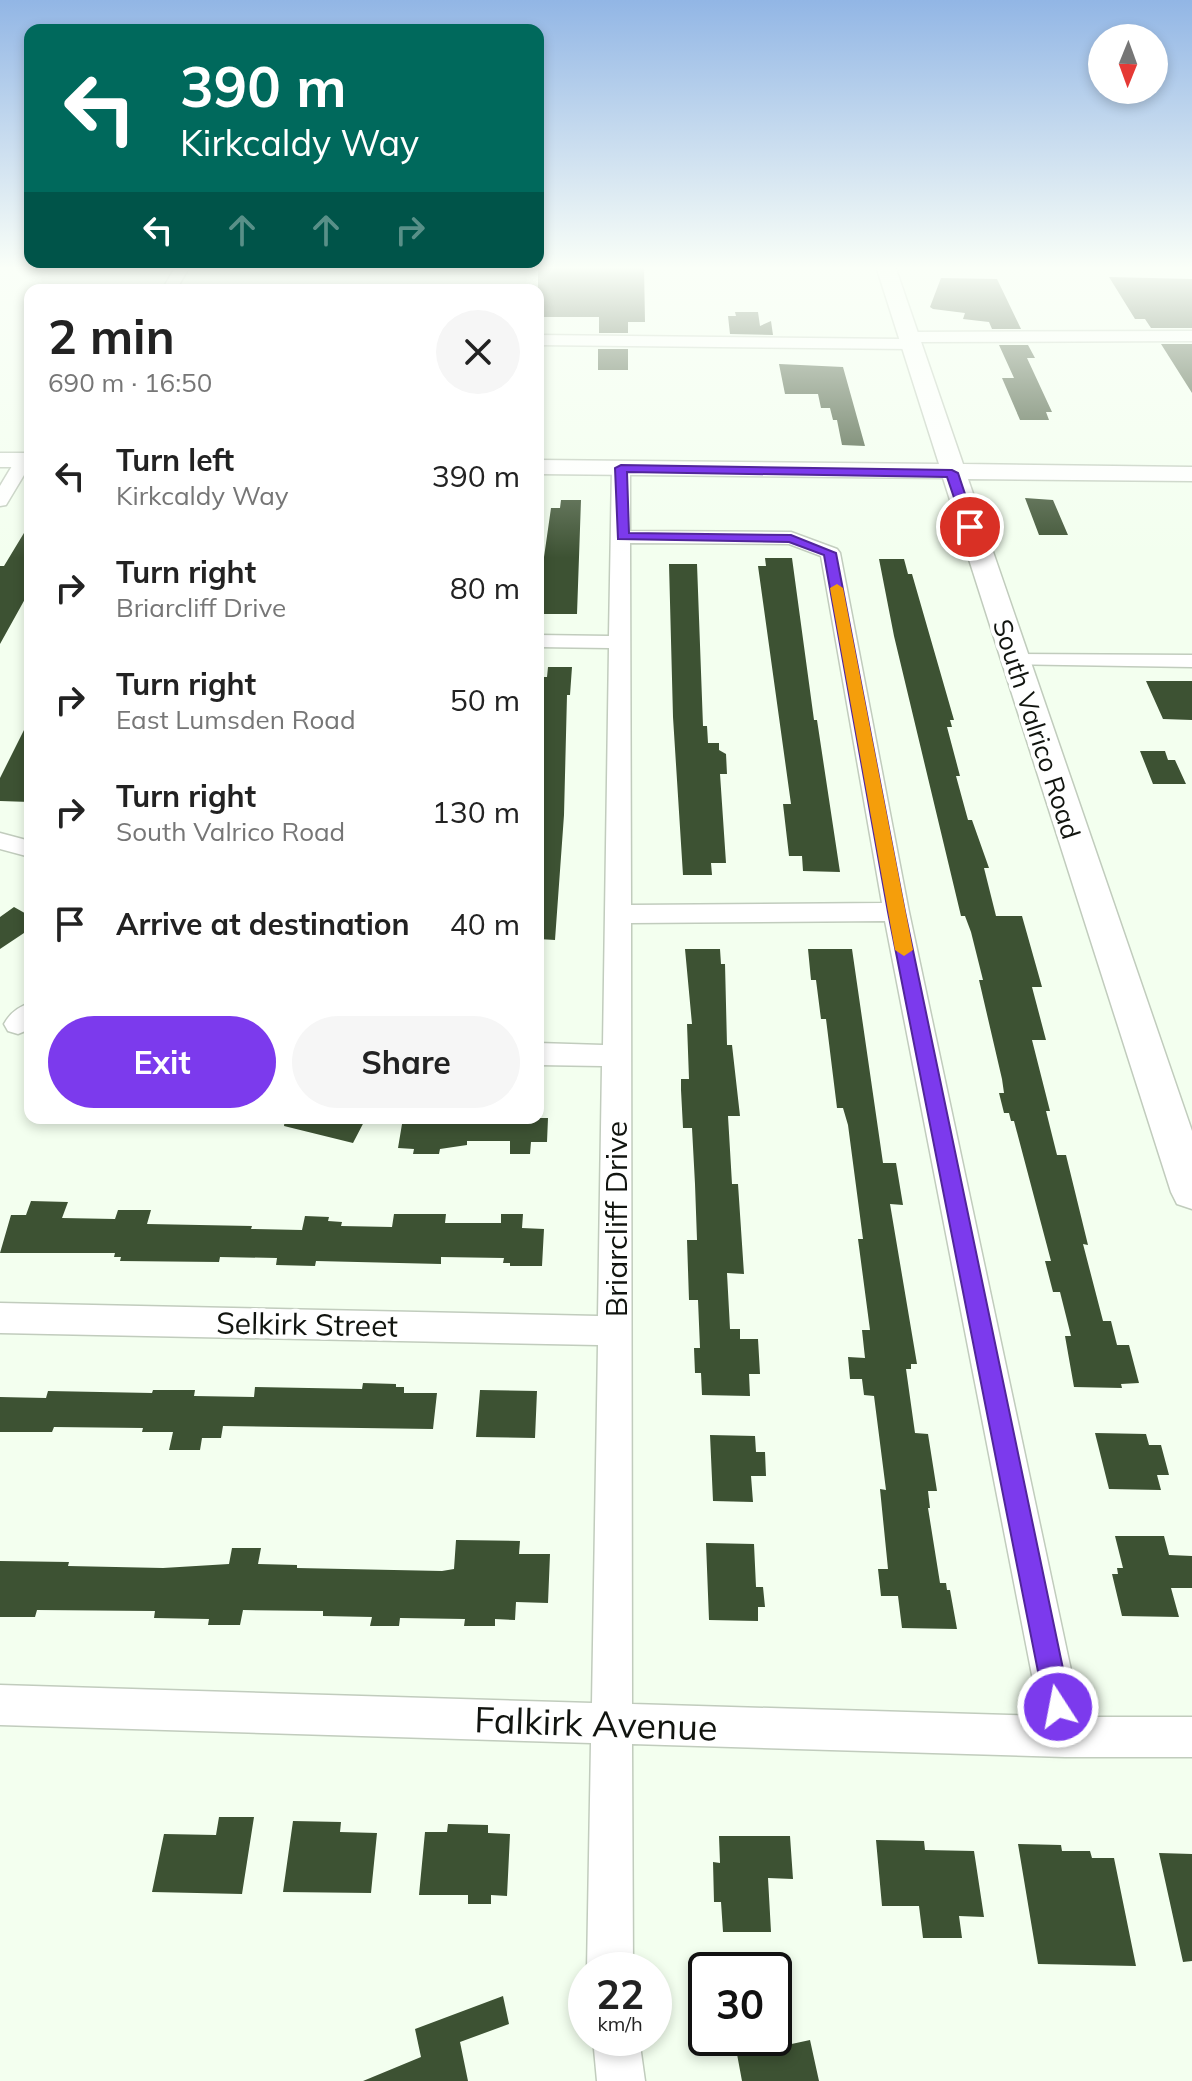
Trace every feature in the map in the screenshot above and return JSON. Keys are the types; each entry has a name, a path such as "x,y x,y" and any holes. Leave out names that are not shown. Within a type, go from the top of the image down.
{"street":[{"name":"South Valrico Road","path":"916,363 1192,1192"},
{"path":"0,460 24,460"},
{"path":"0,501 24,465"},
{"path":"544,467 1192,474"},
{"name":"Briarcliff Drive","path":"610,1952 623,537 621,468"},
{"path":"623,537 791,538 830,553 896,912 1065,1737"},
{"path":"544,641 621,642"},
{"path":"1014,660 1192,661"},
{"path":"0,841 24,846"},
{"path":"618,914 896,912"},
{"path":"544,1054 617,1056"},
{"name":"Selkirk Street","path":"0,1318 615,1331"},
{"name":"Falkirk Avenue","path":"0,1705 1065,1737 1192,1737"},
{"path":"618,2056 621,2081"}],"building":[{"path":"598,363 628,363 628,370 598,370"},
{"path":"1007,363 1029,363 1052,412 1046,412 1049,420 1020,420 1002,378 1014,378"},
{"path":"1173,363 1192,363 1192,393"},
{"path":"779,364 843,367 865,446 842,445 837,420 833,420 830,408 821,408 818,394 785,394"},
{"path":"1025,498 1053,500 1068,535 1039,535"},
{"path":"561,500 581,500 577,614 544,614 544,557 551,508 560,508"},
{"path":"24,533 24,601 0,644 0,566 4,566"},
{"path":"765,558 792,558 814,720 817,720 840,872 803,871 802,856 789,856 783,804 791,804 758,566 766,566"},
{"path":"879,559 904,559 908,574 912,574 954,720 950,720 952,727 947,727 960,776 956,776 968,820 972,820 989,868 984,868 996,916 1022,916 1042,987 1032,987 1046,1040 1032,1040 1050,1111 1046,1111 1057,1155 1066,1155 1088,1245 1083,1244 1103,1321 1111,1321 1117,1345 1129,1345 1139,1383 1121,1384 1122,1388 1074,1387 1065,1336 1071,1336 1060,1292 1053,1292 1045,1261 1051,1261 1014,1121 1011,1121 1009,1113 1004,1113 999,1093 1004,1093 979,980 983,980 971,932 965,916 961,916 894,636"},
{"path":"669,564 697,564 703,726 707,726 708,743 719,743 719,750 726,754 727,774 720,774 726,863 711,863 712,875 683,875 673,717"},
{"path":"548,667 572,667 570,695 567,695 564,815 555,940 544,939 544,677 547,677"},
{"path":"1146,681 1192,681 1192,720 1163,719"},
{"path":"24,730 24,802 0,801 0,778"},
{"path":"1140,751 1165,751 1168,760 1175,760 1186,784 1153,784"},
{"path":"14,907 24,913 24,933 0,949 0,917"},
{"path":"685,949 720,949 721,964 725,964 727,1045 732,1045 740,1116 728,1116 732,1184 738,1184 744,1274 727,1273 730,1329 740,1329 740,1339 758,1339 760,1374 749,1374 750,1396 702,1395 701,1373 695,1373 694,1348 700,1348 698,1300 689,1300 687,1240 697,1240 695,1184 692,1128 683,1128 681,1090 681,1079 689,1079 687,1024 692,1024"},
{"path":"808,949 852,949 883,1163 896,1163 903,1205 890,1204 917,1364 911,1364 911,1369 906,1369 915,1433 928,1434 937,1491 928,1491 928,1508 940,1583 946,1583 947,1590 950,1590 957,1629 902,1628 898,1596 881,1596 878,1569 888,1569 880,1489 886,1490 874,1396 864,1395 862,1379 850,1379 848,1357 865,1358 862,1330 870,1330 858,1239 863,1239 848,1125 843,1108 837,1108 826,1019 821,1019 816,980 811,980"},
{"path":"544,1118 548,1118 547,1142 531,1142 530,1154 510,1154 510,1141 467,1141 467,1145 440,1149 439,1154 413,1154 414,1149 398,1148 402,1124 544,1124"},
{"path":"284,1124 363,1124 353,1143"},
{"path":"31,1201 68,1202 62,1218 115,1219 118,1210 151,1210 147,1224 252,1226 251,1229 302,1230 305,1216 329,1217 328,1221 342,1222 341,1226 392,1227 394,1214 446,1214 445,1223 501,1223 501,1214 523,1214 522,1228 544,1229 542,1266 510,1266 510,1263 503,1263 504,1258 441,1257 441,1264 316,1261 315,1266 276,1265 277,1258 220,1257 219,1262 120,1261 121,1257 114,1257 115,1253 0,1253 11,1215 26,1215"},
{"path":"363,1383 396,1384 396,1387 404,1387 404,1393 437,1393 433,1429 223,1426 221,1438 202,1438 200,1450 169,1450 173,1432 142,1432 143,1428 54,1427 52,1432 0,1432 0,1397 46,1398 48,1391 152,1393 153,1390 195,1390 194,1396 254,1397 255,1387 362,1389"},
{"path":"480,1390 537,1391 535,1438 476,1437"},
{"path":"1095,1433 1146,1434 1149,1445 1161,1445 1169,1475 1157,1475 1161,1490 1109,1489"},
{"path":"710,1435 755,1436 756,1452 765,1452 766,1476 751,1476 753,1502 713,1501"},
{"path":"1115,1536 1164,1536 1169,1555 1192,1556 1192,1588 1171,1588 1179,1617 1122,1616 1112,1574 1118,1574 1117,1568 1123,1568"},
{"path":"456,1540 520,1541 519,1554 550,1554 548,1603 516,1602 515,1620 495,1619 495,1626 464,1626 465,1619 400,1618 399,1626 370,1626 372,1617 323,1616 323,1611 243,1610 240,1625 208,1625 209,1619 154,1618 155,1611 37,1610 35,1617 0,1617 0,1561 163,1568 229,1564 232,1548 261,1548 258,1564 297,1565 297,1568 442,1571 454,1569"},
{"path":"706,1543 754,1544 756,1587 763,1587 765,1607 758,1607 758,1621 709,1620"},
{"path":"219,1817 254,1817 242,1894 152,1892 164,1834 216,1835"},
{"path":"293,1821 341,1822 340,1832 377,1833 371,1893 283,1892"},
{"path":"448,1824 488,1825 488,1833 510,1834 507,1896 491,1895 491,1904 468,1904 468,1895 419,1895 425,1832 447,1832"},
{"path":"719,1836 790,1836 793,1879 768,1878 771,1932 723,1932 721,1902 714,1902 713,1862 720,1863"},
{"path":"876,1840 924,1841 925,1850 974,1851 984,1917 959,1916 962,1938 923,1938 919,1906 882,1906"},
{"path":"1018,1844 1061,1845 1062,1851 1090,1851 1092,1858 1114,1858 1136,1966 1038,1964"},
{"path":"1159,1853 1192,1854 1192,1961 1183,1962"},
{"path":"503,1996 509,2024 460,2042 468,2081 363,2081 421,2057 415,2029"},
{"path":"810,2040 819,2081 742,2081 737,2056 792,2056 792,2044"}],"slow traffic":[{"path":"837,588 904,950"}],"route":[{"path":"970,527 952,473 621,468 623,537 791,538 830,553 896,912 1058,1707"}]}
